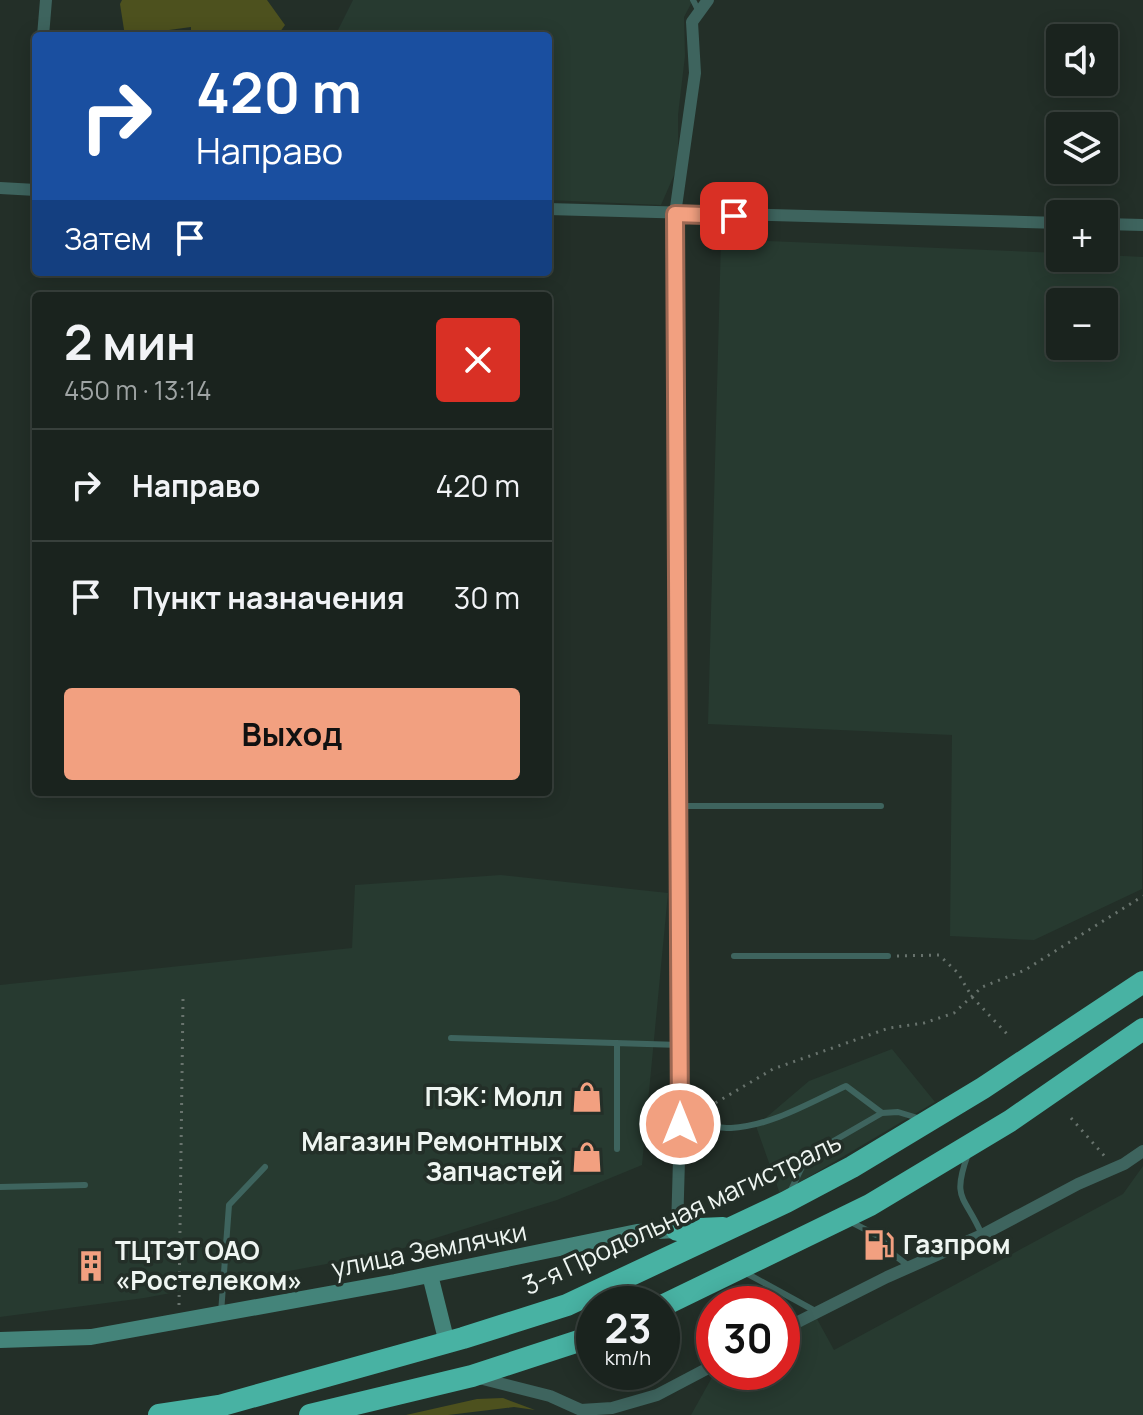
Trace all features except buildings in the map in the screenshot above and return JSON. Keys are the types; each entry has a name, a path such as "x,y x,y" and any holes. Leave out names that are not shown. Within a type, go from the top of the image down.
{"highway":[{"name":"3-я Продольная магистраль","path":"159,1415 219,1406 447,1343 567,1305 786,1202 852,1167 983,1088 1143,982"},
{"path":"680,1298 840,1220 1010,1121 1143,1029"},
{"path":"677,1230 732,1228"},
{"path":"310,1415 472,1376 576,1342"}],"street":[{"path":"43,32 46,0"},
{"path":"677,1230 680,1045 675,214 695,73 692,22 696,6 708,0"},
{"path":"0,188 32,190"},
{"path":"552,209 1046,223"},
{"path":"1118,224 1143,225"},
{"path":"800,1321 982,1235 1143,1151"},
{"name":"улица Землячки","path":"0,1340 91,1337 430,1275 637,1232 677,1230"},
{"path":"430,1275 447,1343"},
{"path":"472,1376 550,1396 581,1410 618,1412 696,1374"}],"lane":[{"path":"678,806 881,806"},
{"path":"734,956 888,956"},
{"path":"451,1038 680,1045"},
{"path":"617,1043 617,1149"},
{"path":"680,1124 700,1123 731,1128 762,1121 790,1112 846,1086 882,1113"},
{"path":"786,1202 802,1167 818,1150 882,1113 898,1112 928,1121"},
{"path":"972,1143 961,1173 959,1192 982,1235"},
{"path":"221,1314 229,1205 265,1167"},
{"path":"0,1187 85,1185"},
{"path":"840,1220 880,1237 893,1254 910,1267"},
{"path":"739,1270 818,1312"}],"path":[{"path":"680,1124 773,1069 889,1028 924,1023 954,1013 982,987 1025,970 1143,896"},
{"path":"888,956 939,955 958,973 972,997 1008,1035"},
{"path":"179,1321 183,999"},
{"path":"1071,1118 1114,1168"}],"shaded area":[{"path":"353,0 693,0 684,17 685,56 678,115 678,166 661,205 552,200 552,32 337,32"},
{"path":"721,239 1046,252 1046,272 1118,272 1118,256 1143,257 1142,889 1034,940 950,936 952,735 708,724"},
{"path":"501,875 668,893 642,1165 557,1200 391,1252 144,1298 0,1317 0,985 352,948 355,885"},
{"path":"892,1049 935,1102 780,1194 756,1126 809,1081"},
{"path":"1143,1166 1143,1415 691,1415 705,1390 800,1390 800,1327 817,1319 834,1350 1123,1194"}],"green space":[{"path":"122,0 267,0 285,25 280,32 191,32 191,27 124,32"},
{"path":"503,1398 535,1410 514,1407 448,1415 406,1415 477,1399"}],"place":[{"name":"ПЭК: Молл","path":"587,1097"},
{"name":"Магазин Ремонтных Запчастей","path":"587,1157"},
{"name":"Газпром","path":"879,1245"},
{"name":"ТЦТЭТ ОАО «Ростелеком»","path":"91,1266"}],"route":[{"path":"680,1124 675,214 734,216"}]}
